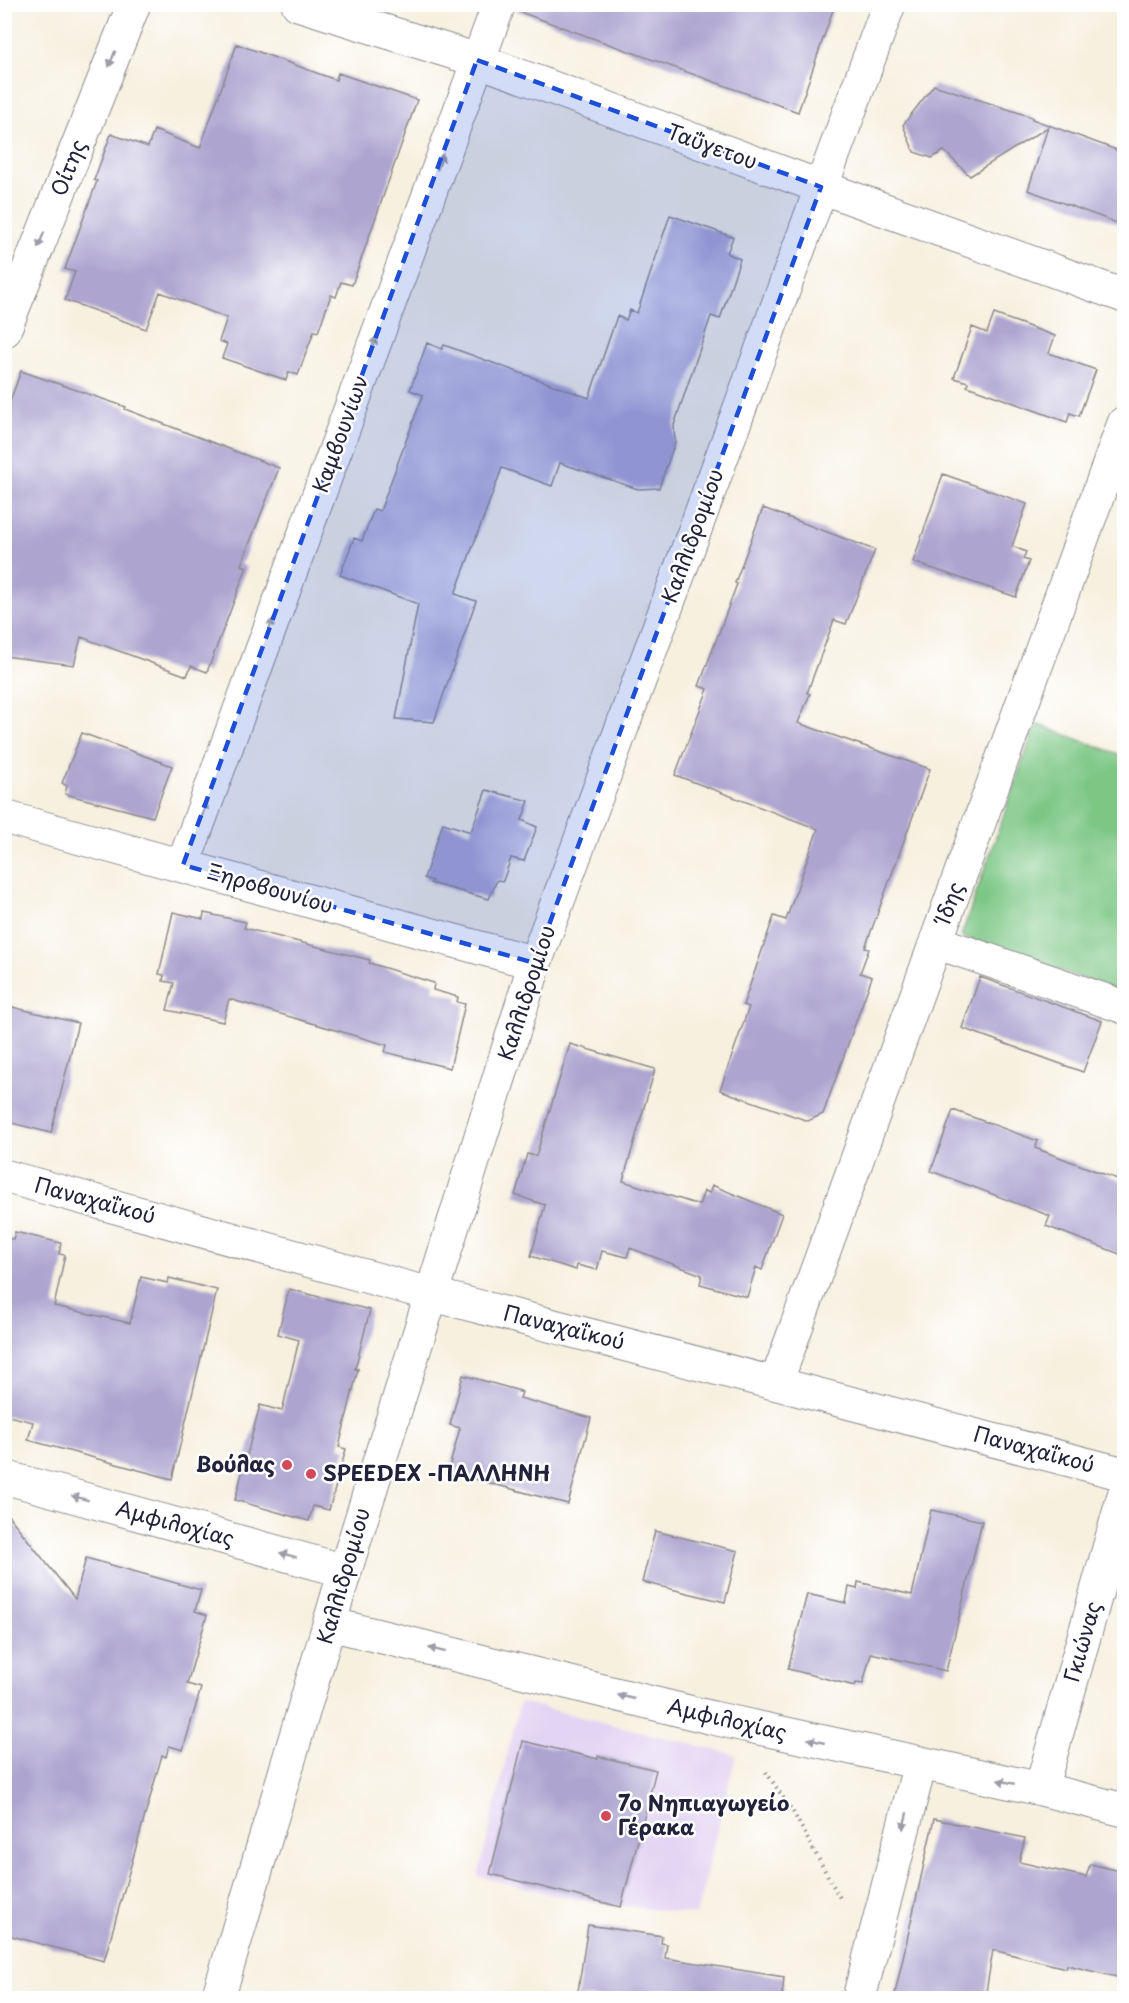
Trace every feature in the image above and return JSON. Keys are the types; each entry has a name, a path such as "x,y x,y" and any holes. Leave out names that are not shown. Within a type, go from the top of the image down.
{"street":[{"name":"Οίτης","path":"4,332 134,4"},
{"name":"Ταΰγετου","path":"298,4 477,60 1125,296"},
{"name":"Καμβουνίων","path":"183,865 499,4"},
{"name":"Καλλιδρομίου","path":"218,1998 430,1294 536,963 890,4"},
{"name":"Ίδης","path":"776,1383 1125,423"},
{"name":"Ξηροβουνίου","path":"4,817 536,963"},
{"path":"936,942 1125,1007"},
{"name":"Παναχαΐκού","path":"4,1176 430,1294 1125,1474"},
{"name":"Αμφιλοχίας","path":"4,1477 345,1571"},
{"name":"Γκιώνας","path":"1041,1789 1125,1495"},
{"name":"Αμφιλοχίας","path":"330,1624 713,1718 1041,1789 1125,1810"},
{"path":"859,1998 920,1764"}],"path":[{"path":"760,1764 792,1812 835,1890 857,1923 869,1963"}],"highlighted area":[{"path":"477,60 821,187 535,963 183,865"}],"shaded area":[{"name":"7ο Νηπιαγωγείο Γέρακα","path":"520,1702 736,1755 696,1915 565,1898 478,1876"}],"green space":[{"path":"1036,724 1124,756 1124,993 961,936"}],"building":[{"path":"517,4 835,4 798,112 517,11"},
{"path":"237,44 336,80 338,73 417,100 352,285 341,282 336,297 331,295 318,332 314,331 298,375 289,372 286,380 222,358 227,344 219,341 227,318 160,292 146,329 65,300 75,272 65,269 97,181 94,180 111,134 148,147 154,130 200,148"},
{"path":"934,85 1032,117 1032,119 1125,153 1125,226 1028,190 1048,127 970,176 944,151 932,158 914,152 903,125"},
{"path":"670,215 733,237 727,253 740,259 720,319 711,316 674,425 675,442 659,488 638,489 560,463 552,486 502,468 455,594 476,601 434,722 396,719 418,604 340,575 354,538 362,541 374,509 380,511 423,395 410,390 427,343 442,349 444,345 589,398 617,316 626,320 630,310 637,313"},
{"path":"994,314 1055,336 1049,353 1096,370 1079,416 1070,413 1067,422 967,386 968,382 954,378 972,327 987,333"},
{"path":"21,371 126,407 125,409 279,468 241,565 247,567 207,672 191,666 187,676 81,637 74,665 4,656 4,418"},
{"path":"943,474 1027,504 1012,546 1026,552 1023,559 1029,561 1016,597 913,562"},
{"path":"763,508 875,550 846,624 834,620 798,723 930,769 865,948 869,949 860,973 872,977 823,1114 808,1121 720,1090 749,1007 743,1005 774,916 786,920 818,829 675,775 708,689 699,686"},
{"path":"82,733 172,766 153,817 65,794 67,786 62,783"},
{"path":"486,790 529,801 522,820 537,827 524,861 511,858 503,881 497,880 489,899 430,883 432,881 424,878 443,823 471,832"},
{"path":"173,912 203,919 204,913 246,922 244,928 370,960 369,963 434,983 433,990 458,997 457,1002 465,1004 450,1068 385,1052 387,1045 229,999 223,1022 167,1010 174,983 163,981 164,975 159,974"},
{"path":"980,977 1102,1021 1083,1072 962,1028"},
{"path":"4,1005 78,1023 51,1133 4,1121"},
{"path":"570,1044 655,1069 623,1181 699,1205 704,1191 710,1193 712,1185 782,1214 762,1270 756,1267 747,1297 700,1284 702,1275 630,1248 627,1257 602,1251 597,1270 577,1265 576,1270 531,1256 545,1205 515,1195 527,1154 536,1156"},
{"path":"953,1110 1038,1141 1035,1148 1125,1182 1125,1256 1046,1226 1050,1216 931,1171"},
{"path":"15,1232 61,1243 59,1254 65,1255 54,1306 130,1323 141,1277 168,1283 169,1278 217,1290 172,1479 28,1440 33,1422 4,1415 4,1238 13,1239"},
{"path":"289,1289 370,1310 339,1447 346,1449 329,1510 313,1506 309,1521 235,1500 260,1405 282,1411 299,1340 278,1334"},
{"path":"463,1375 520,1391 522,1392 520,1398 591,1418 568,1504 448,1472 460,1428 450,1425"},
{"path":"4,1510 75,1599 86,1558 201,1590 195,1611 207,1615 187,1684 201,1688 183,1750 169,1746 166,1757 162,1755 104,1961 4,1934"},
{"path":"931,1510 982,1521 946,1671 871,1653 863,1684 856,1683 855,1686 788,1669 807,1594 846,1603 849,1587 857,1589 858,1582 912,1595"},
{"path":"655,1531 738,1551 725,1602 642,1582"},
{"path":"523,1741 656,1770 621,1907 490,1874"},
{"path":"934,1819 1025,1838 1019,1862 1086,1877 1090,1864 1125,1872 1125,1979 1067,1965 1066,1968 993,1950 985,1998 894,1998"},
{"path":"588,1925 662,1936 661,1943 667,1944 665,1958 784,1977 782,1998 577,1998"}],"place":[{"name":"Βούλας","path":"287,1465"},
{"name":"SPEEDEX -ΠΑΛΛΗΝΗ","path":"311,1474"},
{"name":"7ο Νηπιαγωγείο Γέρακα","path":"606,1816"}]}
